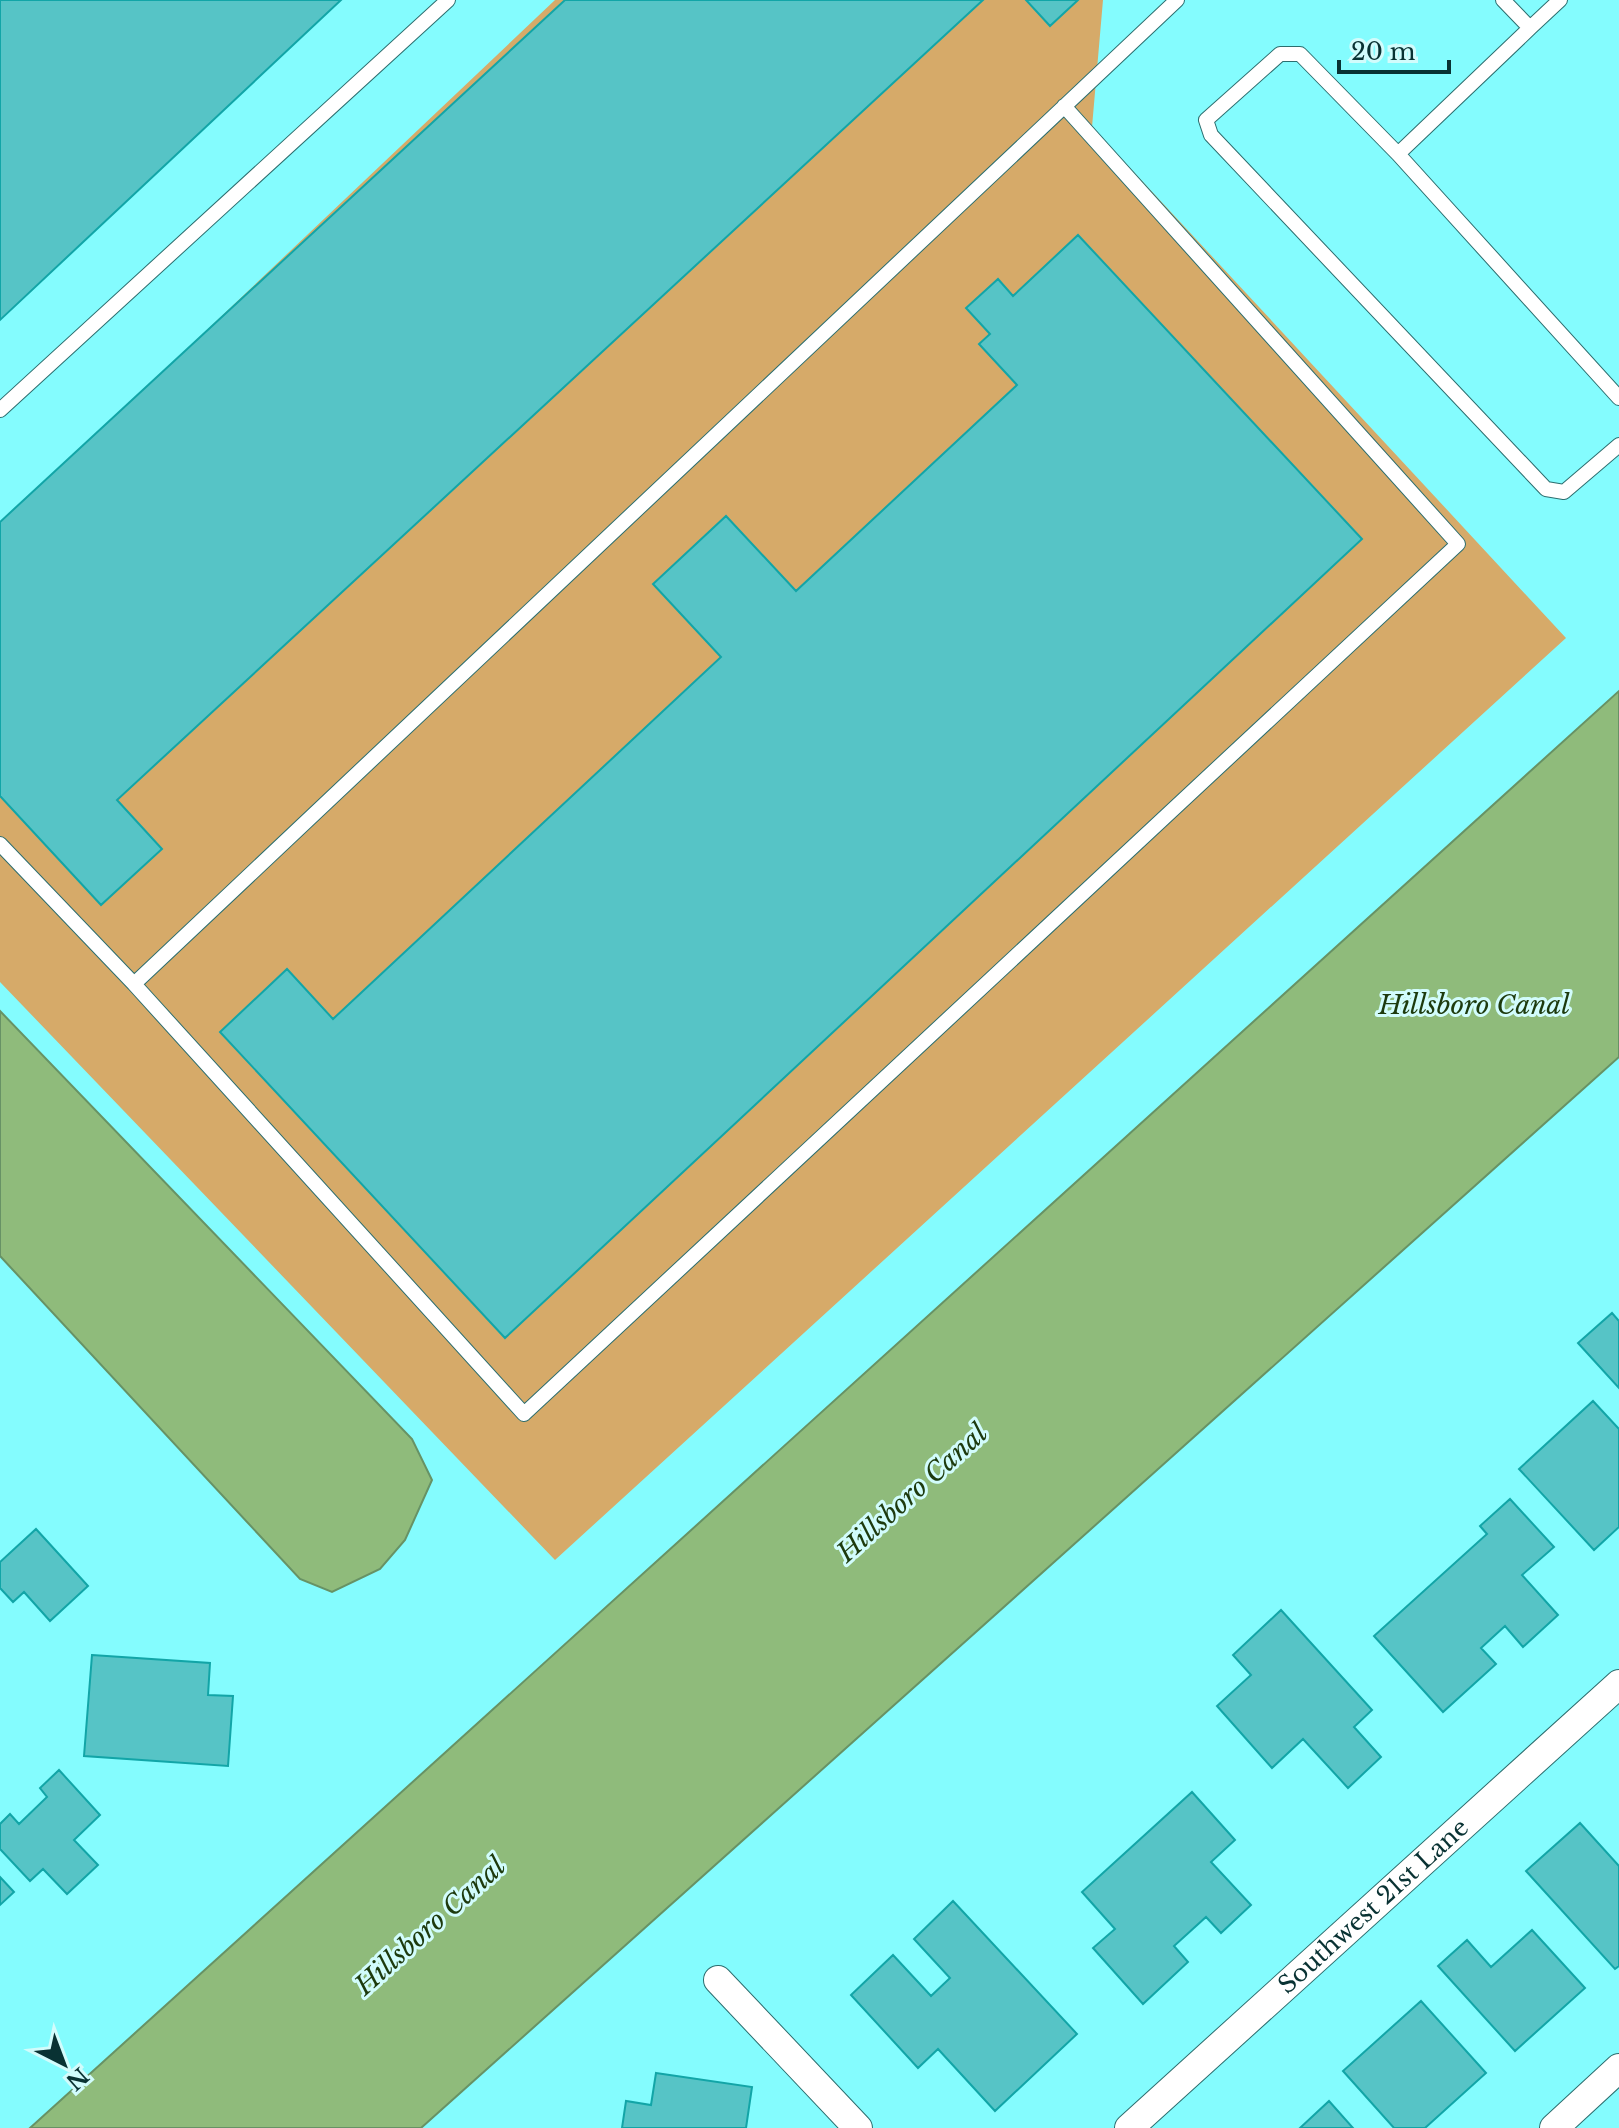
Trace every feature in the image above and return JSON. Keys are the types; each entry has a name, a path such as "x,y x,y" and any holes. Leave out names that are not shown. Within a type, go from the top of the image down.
{"street":[{"name":"Southwest 21st Lane","path":"1129,2128 1619,1684"},
{"path":"718,1980 858,2128"},
{"path":"1554,2128 1619,2068"}],"lane":[{"path":"0,410 448,0"},
{"path":"134,984 1177,0"},
{"path":"1503,0 1530,28"},
{"path":"1398,154 1560,0"},
{"path":"1619,398 1398,154 1300,54 1280,54 1206,120 1211,135 1546,489 1564,492 1619,445"},
{"path":"0,844 134,984 524,1414 1458,544 1064,106"}],"shaded area":[{"path":"555,0 1103,0 1092,127 1566,638 555,1560 0,982 0,526"}],"water":[{"name":"Hillsboro Canal","path":"1619,691 1619,1057 421,2128 30,2128"},
{"path":"0,1011 412,1439 432,1480 405,1540 380,1569 332,1592 300,1579 0,1256"}],"building":[{"path":"0,0 341,0 0,320"},
{"path":"565,0 983,0 117,800 162,849 101,905 0,796 0,522"},
{"path":"1026,0 1078,0 1050,26"},
{"path":"1078,235 1362,539 505,1338 220,1032 287,969 333,1019 721,657 653,584 726,516 796,591 1017,385 979,344 990,334 966,308 998,279 1013,296"},
{"path":"1612,1313 1619,1321 1619,1388 1578,1343"},
{"path":"1593,1401 1619,1429 1619,1527 1594,1550 1519,1469"},
{"path":"1510,1499 1554,1547 1522,1575 1558,1615 1523,1647 1505,1626 1481,1648 1496,1664 1443,1712 1374,1636 1487,1534 1480,1526"},
{"path":"36,1529 88,1586 50,1621 24,1592 13,1602 0,1588 0,1562"},
{"path":"1281,1610 1372,1710 1354,1727 1381,1757 1348,1788 1303,1739 1272,1768 1217,1706 1251,1675 1233,1655"},
{"path":"92,1655 210,1663 208,1695 233,1696 228,1766 84,1756"},
{"path":"59,1770 100,1815 74,1840 98,1865 67,1894 43,1869 30,1881 0,1849 0,1824 10,1814 19,1824 47,1797 40,1788"},
{"path":"1192,1792 1235,1840 1211,1862 1251,1905 1221,1933 1206,1917 1174,1946 1188,1962 1143,2004 1093,1948 1115,1929 1082,1892"},
{"path":"1580,1823 1619,1866 1619,1966 1615,1969 1526,1871"},
{"path":"0,1877 14,1892 0,1905"},
{"path":"953,1901 1077,2034 995,2111 938,2049 918,2068 851,1995 893,1955 931,1996 950,1978 914,1939"},
{"path":"1532,1930 1585,1988 1515,2051 1438,1966 1467,1940 1491,1967"},
{"path":"1421,2001 1486,2073 1425,2128 1394,2128 1343,2071"},
{"path":"656,2073 752,2087 746,2128 622,2128 626,2101 651,2105"},
{"path":"1329,2101 1353,2128 1300,2128"}]}
